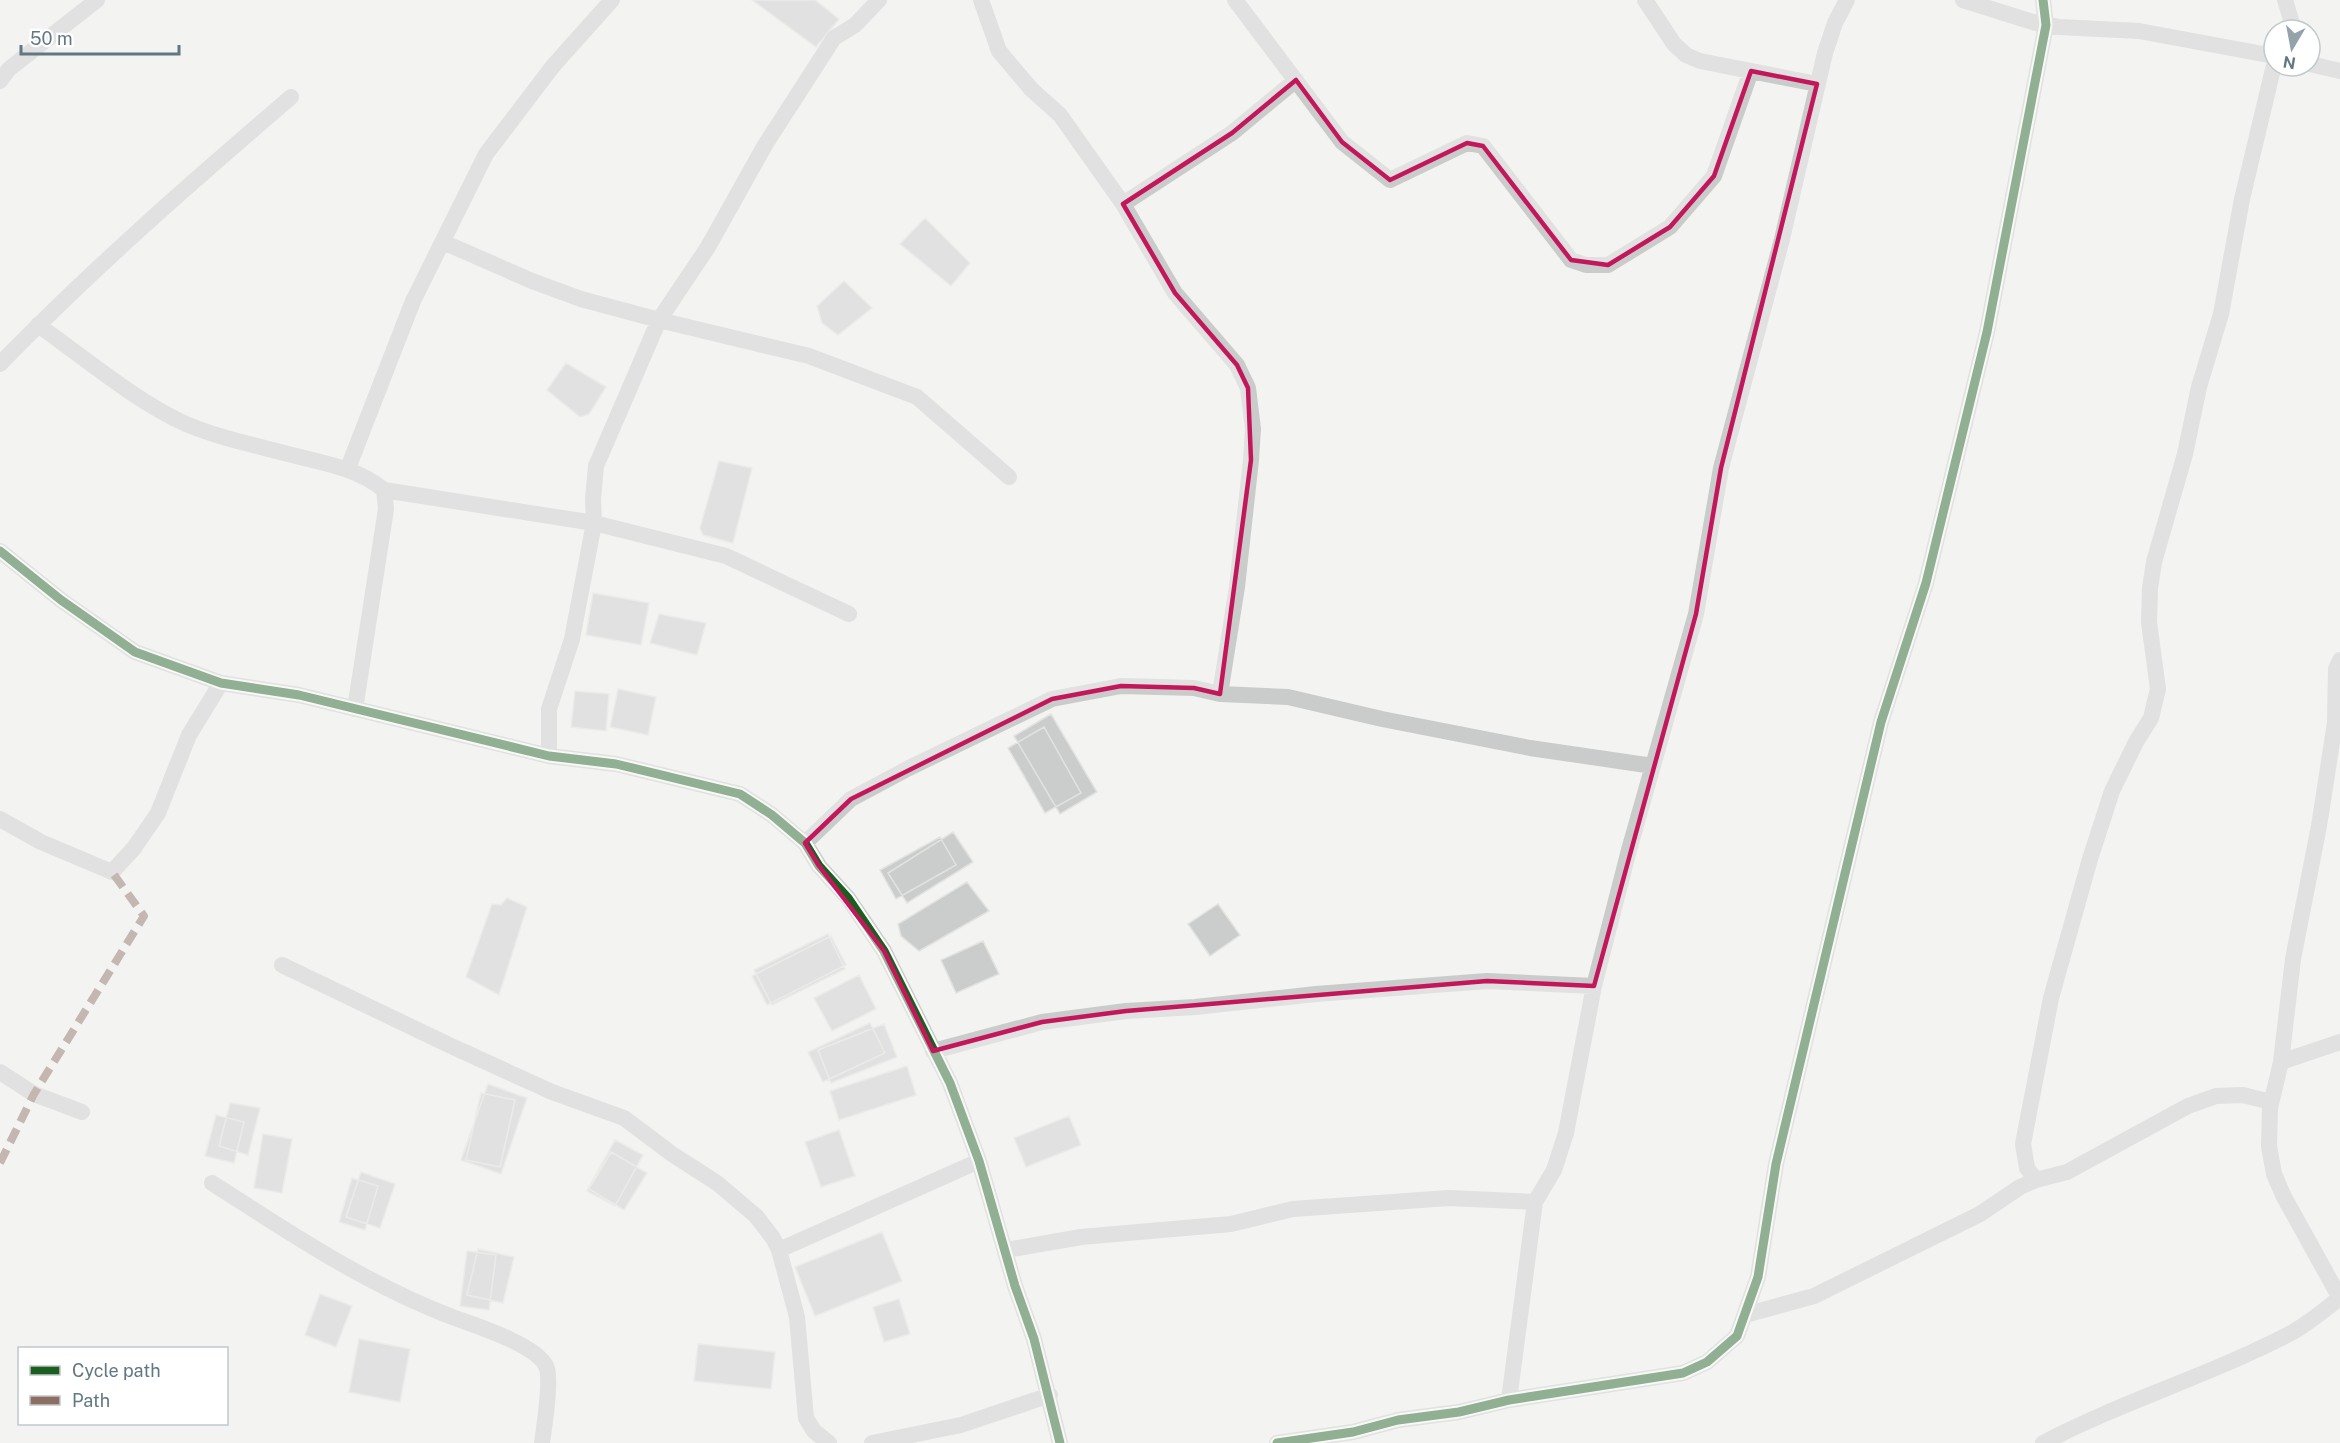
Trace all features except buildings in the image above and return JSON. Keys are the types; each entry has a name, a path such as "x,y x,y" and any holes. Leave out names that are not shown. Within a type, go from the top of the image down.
{"street":[{"path":"0,81 9,69 97,0"},
{"path":"348,468 413,301 486,154 553,66 612,0"},
{"path":"549,756 549,709 573,639 594,524 593,499 596,466 659,320 708,247 765,146 834,38 855,25 879,0"},
{"path":"981,0 999,51 1031,89 1060,115 1123,204 1175,293 1237,365 1248,388 1253,429 1251,460 1237,587 1220,694"},
{"path":"1235,0 1342,142 1390,180 1467,142 1483,146 1571,260 1586,265 1608,265 1670,227 1714,176 1751,71"},
{"path":"1645,0 1674,44 1686,55 1700,61 1817,84"},
{"path":"1509,1400 1535,1202 1554,1170 1566,1133 1594,986 1696,614 1721,468 1782,239 1817,84 1835,23 1847,0"},
{"path":"1963,0 2046,25 2139,32 2262,54"},
{"path":"1277,1443 1353,1432 1398,1420 1460,1412 1509,1400 1683,1373 1707,1362 1737,1336 1758,1277 1776,1164 1881,722 1926,584 1987,332 2046,25 2043,0"},
{"path":"2285,0 2290,18"},
{"path":"2322,67 2340,71"},
{"path":"2036,1180 2027,1167 2023,1144 2051,998 2090,859 2112,791 2136,742 2151,718 2158,689 2149,622 2150,588 2154,562 2185,453 2199,387 2221,314 2242,199 2271,78"},
{"path":"1123,204 1232,133 1296,80"},
{"path":"0,364 156,214 291,97"},
{"path":"443,242 532,281 581,299 809,356 917,397 1009,477"},
{"path":"38,325 142,399 185,423 229,439 348,468 372,480 384,490 594,524 726,556 849,614"},
{"path":"355,709 386,509 384,490"},
{"path":"0,551 61,600 135,652 220,683 299,695 549,756 616,764 740,794 772,815 805,843 819,866 848,898 884,951 950,1083 979,1161 1050,1395 1060,1443"},
{"path":"2043,1443 2076,1425 2245,1355 2284,1336 2340,1298 2284,1197 2274,1174 2269,1146 2271,1102 2281,1062 2293,959 2333,786 2337,669 2340,660"},
{"path":"0,819 41,842 112,872 134,848 158,813 189,735 220,683"},
{"path":"805,843 851,799 909,768 1052,699 1121,686 1194,688 1220,694 1288,697 1382,719 1530,748 1653,766"},
{"path":"282,965 552,1092 624,1118 672,1154 717,1183 756,1216 779,1250 797,1317 806,1418 814,1431 830,1443"},
{"path":"933,1051 1042,1022 1126,1011 1487,981 1594,986"},
{"path":"2281,1062 2340,1042"},
{"path":"0,1072 34,1094 82,1112"},
{"path":"1745,1315 1814,1296 1980,1214 2000,1199 2036,1180 2067,1172 2188,1106 2216,1096 2243,1095 2271,1102"},
{"path":"779,1250 979,1161"},
{"path":"212,1183 332,1260 393,1291 454,1318 500,1334 537,1354 547,1367 547,1397 542,1443"},
{"path":"1006,1250 1081,1237 1231,1224 1293,1209 1449,1198 1535,1202"},
{"path":"872,1443 961,1425 1050,1395"}],"highlighted area":[{"path":"1751,71 1817,84 1721,468 1696,614 1594,986 1487,981 1126,1011 1042,1022 933,1051 884,951 819,866 805,843 851,799 1052,699 1121,686 1194,688 1220,694 1251,460 1248,388 1237,365 1175,293 1123,204 1232,133 1296,80 1342,142 1390,180 1467,143 1483,146 1571,260 1608,265 1670,227 1714,176"}],"marked path":[{"path":"0,1163 34,1094 144,916 112,872"}],"cycle path":[{"path":"1277,1443 1353,1432 1398,1420 1459,1412 1509,1400 1683,1373 1707,1362 1737,1336 1758,1277 1776,1164 1881,722 1926,583 1987,332 2046,25 2043,0"},
{"path":"0,551 61,600 135,652 221,683 299,695 549,756 616,764 740,794 772,815 805,843 819,866 848,898 884,951 950,1083 979,1161 1015,1286 1034,1339 1060,1443"}]}
